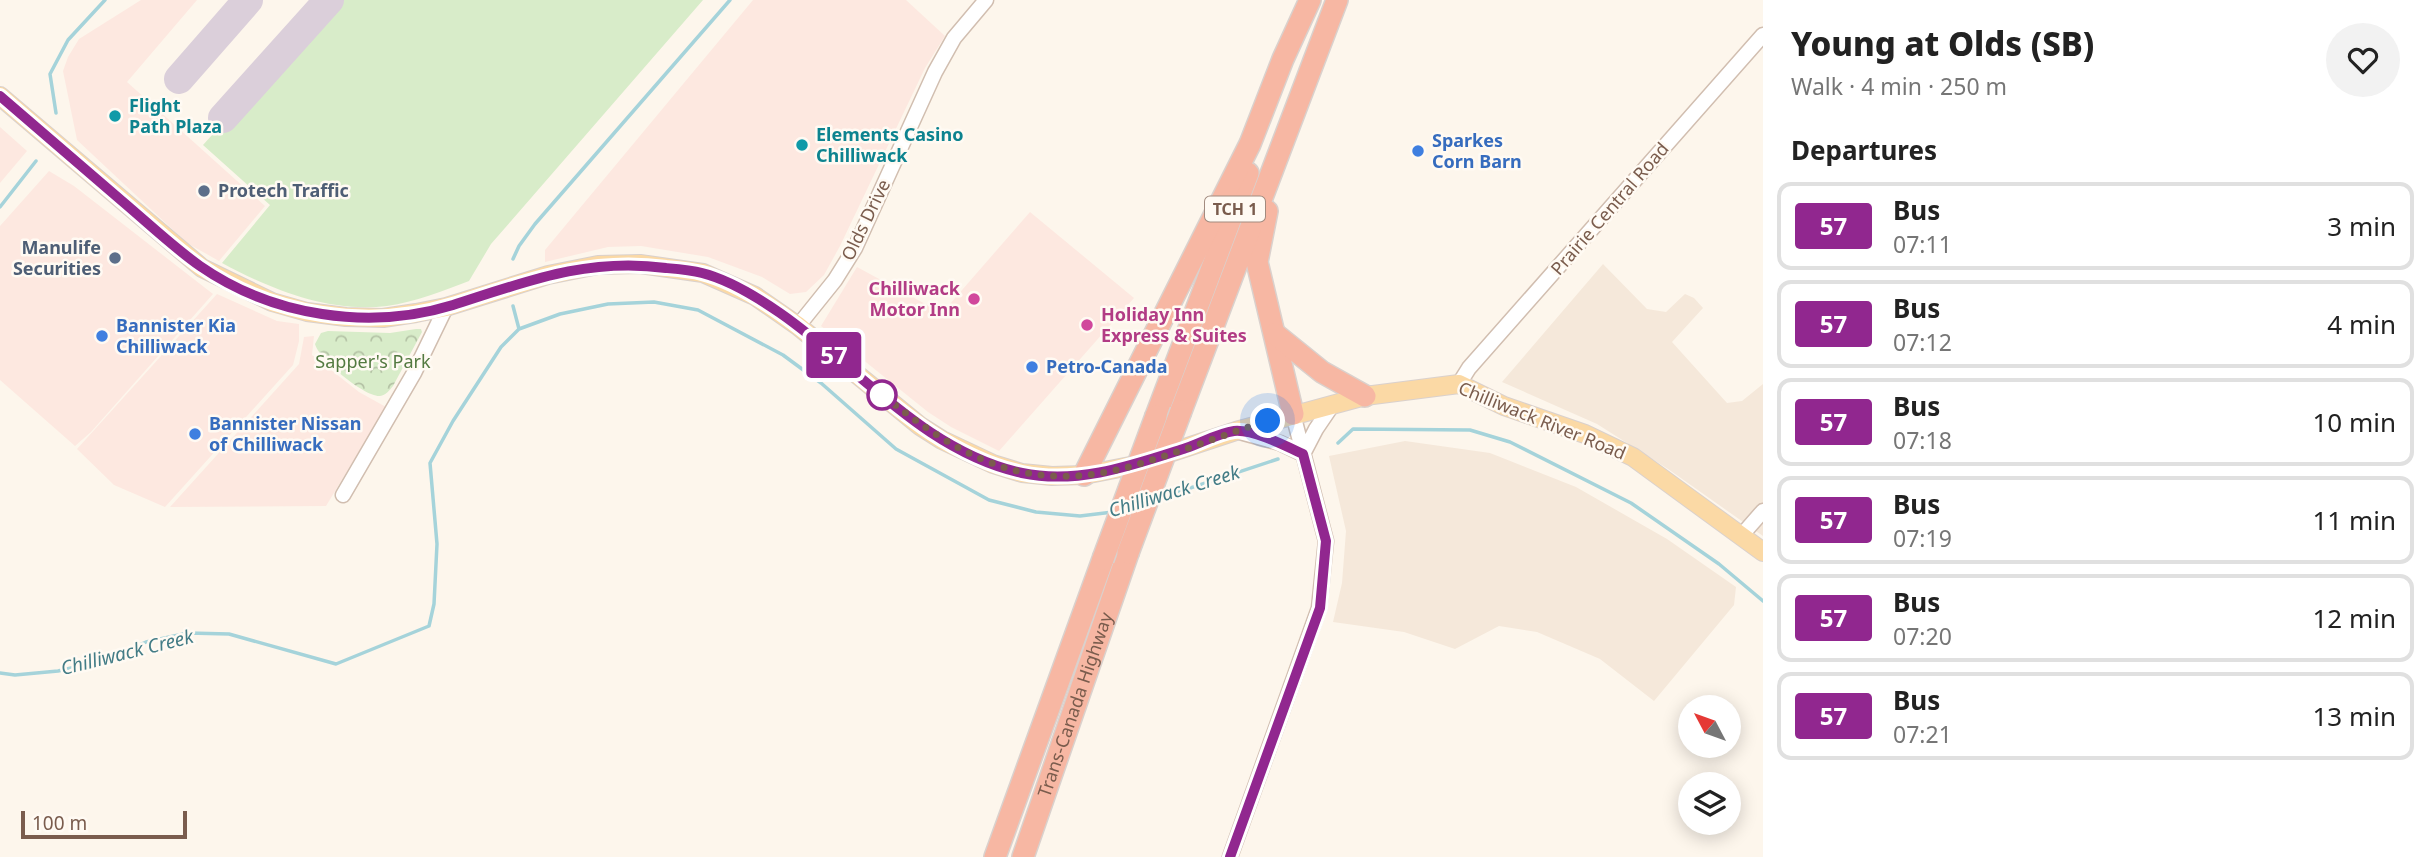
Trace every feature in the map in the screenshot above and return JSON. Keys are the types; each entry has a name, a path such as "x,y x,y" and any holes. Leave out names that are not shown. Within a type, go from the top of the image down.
{"highway":[{"name":"Trans-Canada Highway","path":"995,857 1310,0"},
{"path":"1084,475 1250,144 1310,0"},
{"name":"Trans-Canada Highway","path":"1023,857 1128,553 1336,3"},
{"path":"1293,414 1257,262 1266,212 1336,3"},
{"path":"1275,334 1321,372 1366,396"}],"main road":[{"name":"Chilliwack River Road","path":"0,96 202,268 272,302 307,312 346,317 383,317 446,307 548,275 598,265 640,264 703,273 755,296 798,326 920,426 970,454 1022,473 1052,477 1084,475 1130,466 1293,414 1366,396 1459,384 1504,406 1585,434 1633,457 1763,552"}],"street":[{"name":"Olds Drive","path":"798,326 835,280 855,248 935,72 954,38 986,0"},
{"name":"Prairie Central Road","path":"1459,384 1478,358 1763,35"},
{"path":"343,495 414,373 446,307"},
{"path":"1303,454 1333,404"},
{"path":"1230,857 1320,608 1326,541 1293,414"},
{"path":"1236,431 1280,443 1303,454"},
{"path":"1741,536 1763,511"}],"shaded area":[{"path":"141,0 197,0 127,82 265,206 219,261 187,243 77,140 63,71 68,57 79,39"},
{"path":"753,0 906,0 945,36 925,68 824,275 806,292 790,294 762,277 708,257 641,246 608,247 545,262 545,250"},
{"path":"0,127 27,151 0,183"},
{"path":"49,171 74,186 213,294 91,432 75,446 0,380 0,226"},
{"path":"1030,212 1134,298 999,451 928,412 821,326 857,267 942,313"},
{"path":"1603,264 1647,309 1666,312 1685,294 1694,298 1703,308 1672,342 1727,403 1742,401 1763,384 1763,536 1668,469 1597,424 1502,382"},
{"path":"217,294 277,321 299,324 299,341 293,365 165,507 114,485 77,449"},
{"path":"314,336 312,355 359,392 386,407 326,506 170,507 299,364 304,337"},
{"path":"1405,441 1490,453 1576,487 1667,539 1736,587 1734,605 1654,701 1600,659 1537,632 1499,626 1455,649 1404,632 1333,622 1342,583 1346,531 1329,456"}],"green space":[{"path":"333,0 703,0 491,244 469,281 408,302 365,307 322,303 302,297 261,282 222,263 270,205 203,145"},
{"name":"Sapper's Park","path":"421,329 422,332 393,386 380,396 373,395 343,376 324,358 315,344 321,333 328,331 390,333"}],"waterway":[{"path":"56,113 50,74 68,40 105,0"},
{"path":"513,259 535,224 730,0"},
{"path":"0,207 36,161"},
{"name":"Chilliwack Creek","path":"0,673 15,675 58,671 106,660 146,642 188,633 229,634 336,664 429,626 434,604 437,544 430,463 453,421 501,347 519,329 560,314 608,304 654,302 698,310 783,355 821,383 896,449 989,500 1036,512 1080,516 1113,512"},
{"path":"513,306 519,329"},
{"name":"Chilliwack Creek","path":"1338,443 1353,429 1470,430 1510,442 1631,503 1719,564 1763,601"},
{"name":"Chilliwack Creek","path":"1157,499 1278,459"}],"taxiway":[{"path":"179,79 248,0"},
{"path":"223,118 329,0"}],"bus line":[{"name":"57","path":"0,96 202,268 272,302 307,312 346,317 383,317 416,313 446,307 548,275 598,265 640,264 703,273 755,296 798,326 920,426 970,454 1022,473 1052,477 1084,475 1130,466 1236,431 1280,443 1303,454 1326,541 1320,608 1230,857"}],"place":[{"name":"Flight Path Plaza","path":"115,116"},
{"name":"Elements Casino Chilliwack","path":"802,145"},
{"name":"Sparkes Corn Barn","path":"1418,151"},
{"name":"Protech Traffic","path":"204,191"},
{"name":"Manulife Securities","path":"115,258"},
{"name":"Chilliwack Motor Inn","path":"974,299"},
{"name":"Holiday Inn Express & Suites","path":"1087,325"},
{"name":"Bannister Kia Chilliwack","path":"102,336"},
{"name":"Petro-Canada","path":"1032,367"},
{"name":"Bannister Nissan of Chilliwack","path":"195,434"}],"route":[{"path":"882,395 879,392 920,426 970,454 1022,473 1052,477 1084,475 1130,466 1268,421"}]}
